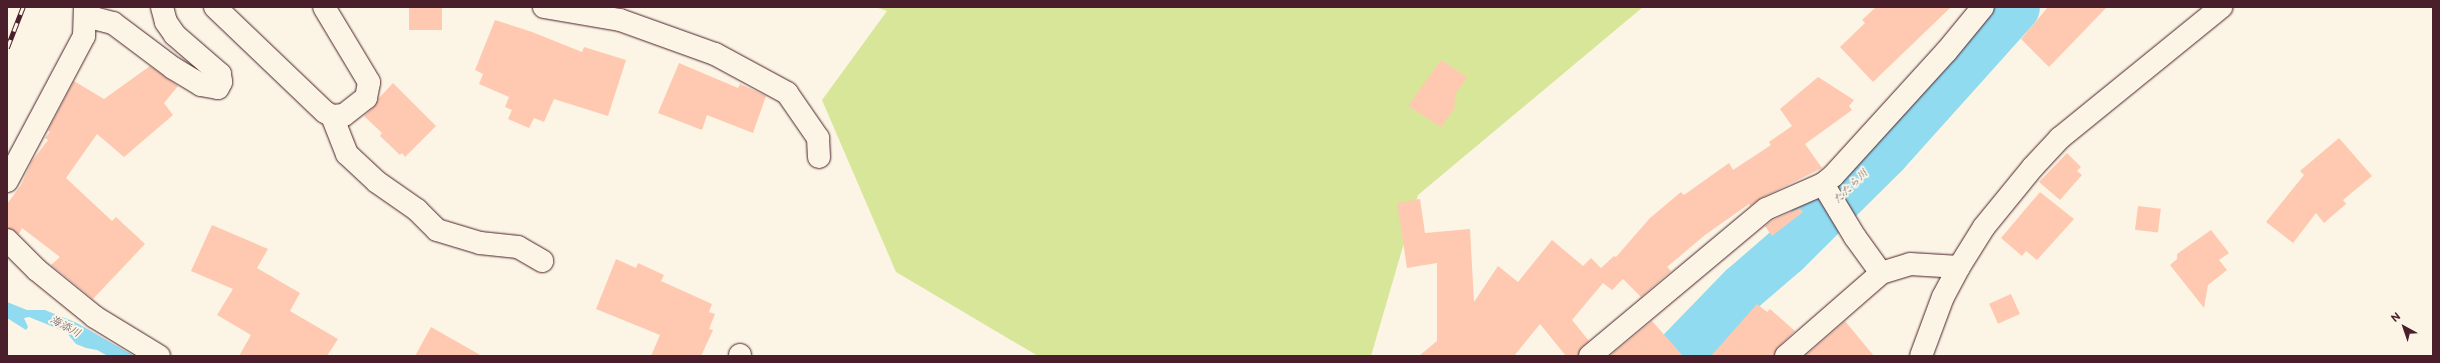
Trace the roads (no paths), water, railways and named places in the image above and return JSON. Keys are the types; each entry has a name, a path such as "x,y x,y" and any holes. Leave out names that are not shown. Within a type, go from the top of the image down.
{"street":[{"path":"7,181 84,36 86,11 113,23 173,68 201,85 218,88 221,82 220,74 175,35 166,22 162,7"},
{"path":"215,7 325,112 332,116 344,115 366,98 369,82 324,7"},
{"path":"544,7 620,20 715,54 787,93 818,138 819,157"},
{"path":"1590,356 1766,209 1824,186 1946,52 1983,7"},
{"path":"1921,356 1943,297 1959,267 1984,227 2060,138 2221,7"},
{"path":"332,116 347,154 378,182 417,210 437,230 480,243 518,247 542,261"},
{"path":"1824,186 1844,220 1881,273"},
{"path":"7,240 37,270 95,317 159,356"},
{"path":"1786,356 1881,273 1910,264 1959,267"}],"water":[{"name":"海添川","path":"7,302 27,310 45,310 77,323 134,356 108,356 97,350 86,348 76,344 66,332 29,317 24,318 28,327 26,330 7,318"}],"waterway":[{"name":"たたら川","path":"1676,356 1742,288 1786,250 1884,153 2015,7"}],"railway":[{"path":"7,48 23,7"}]}
